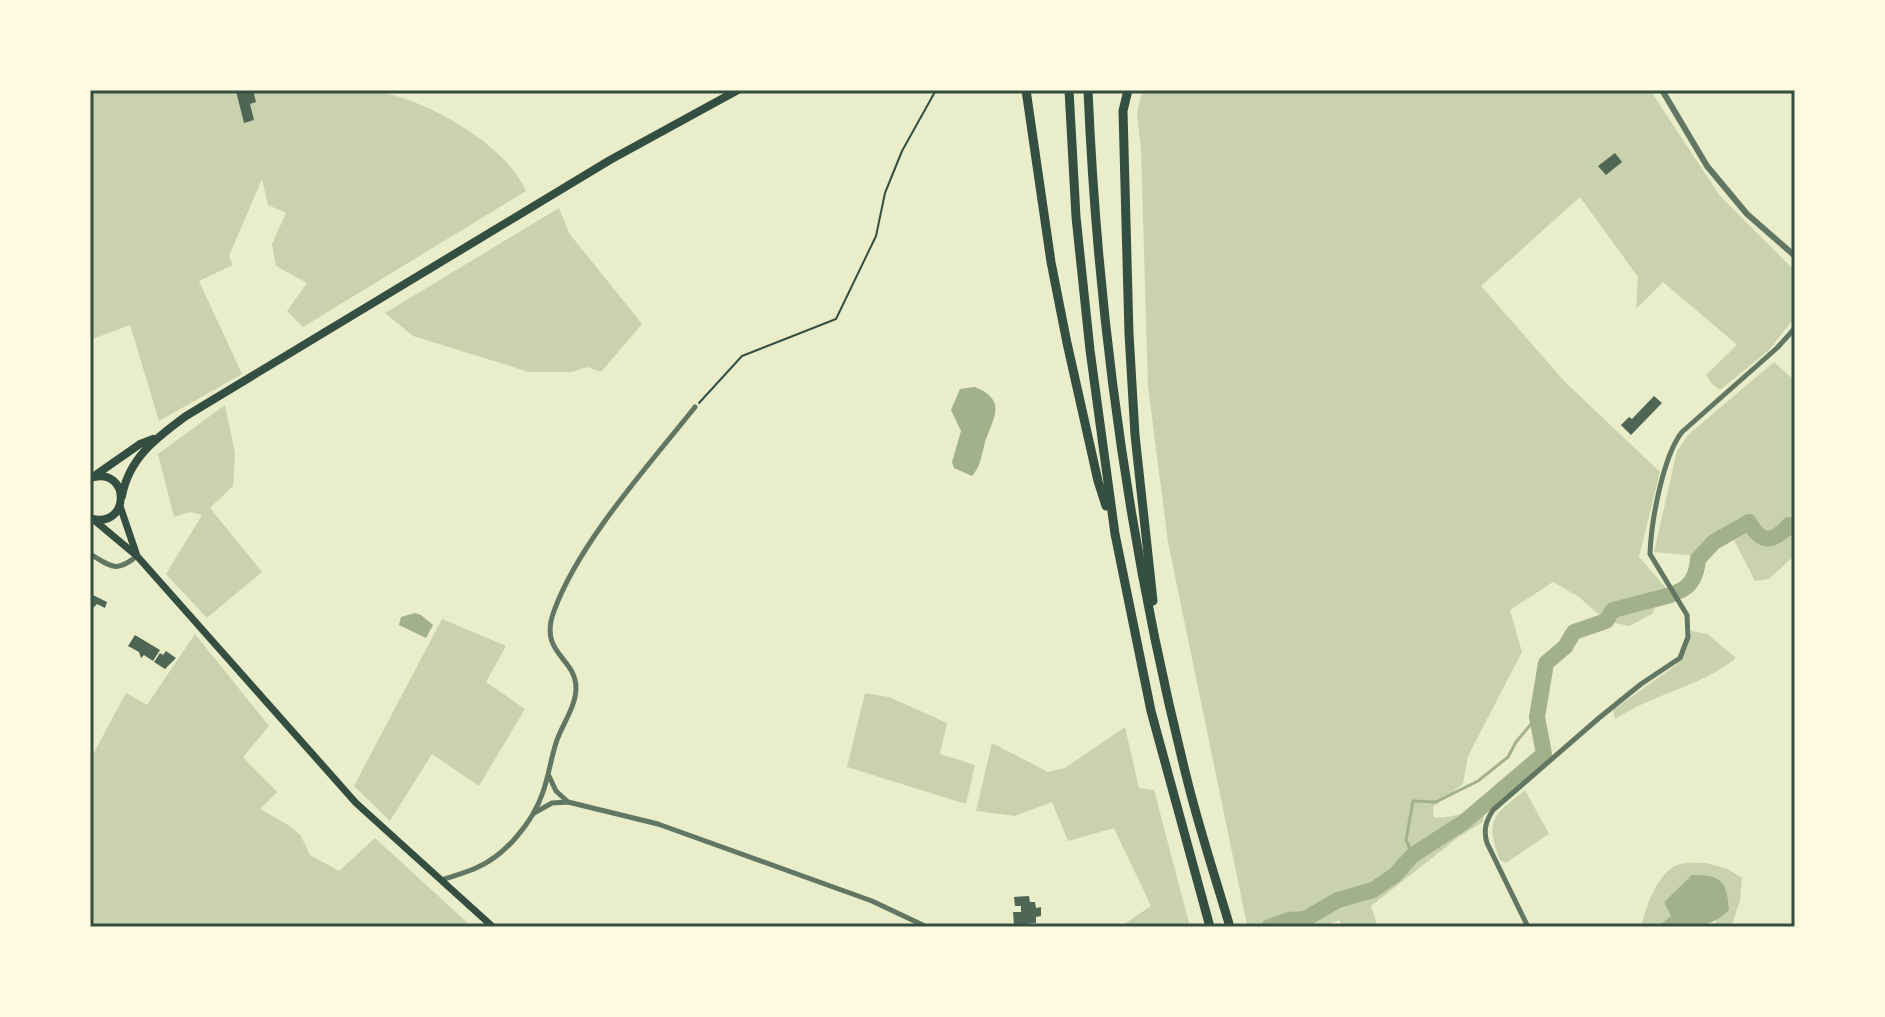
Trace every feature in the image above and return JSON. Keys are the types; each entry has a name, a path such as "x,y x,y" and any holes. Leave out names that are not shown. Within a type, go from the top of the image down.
{"highway":[{"path":"92,477 140,444 157,437 186,416 440,261 610,160 738,90"},
{"path":"1026,90 1051,262 1067,343 1098,481 1115,534"},
{"path":"1069,90 1076,217 1115,534 1151,711 1210,927"},
{"path":"1088,90 1099,277 1112,379 1155,635 1190,790 1230,927"},
{"path":"1128,90 1123,111 1129,334 1135,435 1151,569 1155,635"},
{"path":"92,519 104,520 114,515 130,469 157,437"},
{"path":"92,477 103,476 114,481 121,501"}],"main road":[{"path":"121,501 137,556"},
{"path":"92,519 137,556 356,803 493,927"}],"street":[{"path":"1662,90 1707,166 1747,214 1795,256"},
{"path":"1528,927 1487,843 1487,820 1493,810 1599,718 1680,658 1688,637 1687,615 1650,554 1666,459 1682,432 1777,348 1795,328"},
{"path":"441,880 490,861 534,813 576,688 574,678 550,639 554,609 576,566 598,533 695,407"},
{"path":"90,554 113,567 123,567 137,556"},
{"path":"549,775 556,791 568,802"},
{"path":"534,813 552,803 568,802 672,829 872,901 927,927"}],"path":[{"path":"695,407 742,356 836,319 876,236 885,193 902,151 936,90"}],"shaded area":[{"path":"90,90 369,90 390,94 436,112 481,139 500,155 526,191 303,327 287,311 307,283 276,266 272,244 286,213 268,205 262,179 229,256 233,265 199,281 242,374 159,421 130,325 90,340"},
{"path":"1142,90 1650,90 1720,196 1795,271 1795,317 1769,350 1720,390 1706,375 1737,345 1663,282 1636,309 1638,277 1580,197 1481,286 1565,382 1660,472 1639,557 1666,588 1652,614 1629,626 1606,621 1579,597 1553,582 1510,610 1522,652 1468,756 1463,784 1433,807 1434,817 1439,818 1484,808 1483,822 1460,836 1371,906 1378,927 1344,927 1339,920 1322,927 1247,925 1168,542 1148,387 1141,150 1137,114"},
{"path":"559,208 569,233 642,324 601,372 587,367 572,372 529,372 413,336 385,313"},
{"path":"1774,362 1795,381 1795,555 1769,579 1755,581 1734,540 1724,540 1697,556 1654,552 1677,451 1688,435"},
{"path":"975,387 992,399 995,413 980,462 972,476 954,468 952,462 961,431 951,410 960,389"},
{"path":"225,405 235,453 233,486 210,508 262,572 207,618 166,574 202,515 190,512 174,517 158,454"},
{"path":"415,613 433,625 426,638 399,625 401,617"},
{"path":"442,619 506,646 486,682 525,709 479,786 432,754 390,821 354,786"},
{"path":"1691,631 1707,634 1736,658 1707,676 1615,719 1613,710 1676,665 1687,648"},
{"path":"195,634 269,726 243,757 277,792 260,809 301,836 310,855 339,871 375,838 472,927 90,927 90,760 126,693 147,705"},
{"path":"865,693 889,697 947,723 940,754 975,765 966,804 847,767"},
{"path":"1125,727 1139,788 1154,790 1190,927 1120,927 1151,906 1114,828 1068,841 1052,802 1015,816 976,811 992,743 1048,772 1065,768"},
{"path":"1525,790 1549,834 1506,863 1500,860 1495,846 1493,826 1499,812"},
{"path":"1706,863 1728,869 1742,878 1740,901 1731,927 1703,927 1717,922 1671,895 1664,902 1672,916 1661,927 1641,927 1650,900 1665,874 1680,864"},
{"path":"1692,875 1710,876 1721,881 1729,910 1706,924 1661,927 1671,916 1664,902"}],"building":[{"path":"253,90 256,102 250,104 254,120 244,123 236,91"},
{"path":"1615,153 1622,162 1606,175 1598,166"},
{"path":"1654,396 1662,403 1631,435 1621,425 1629,417 1632,419"},
{"path":"93,595 107,602 105,608 97,604 90,611"},
{"path":"135,635 160,650 153,661 144,655 141,658 139,652 128,646"},
{"path":"166,651 176,658 165,669 154,662 160,653 163,655"},
{"path":"1029,896 1036,908 1041,907 1041,916 1036,917 1036,923 1014,925 1013,912 1021,912 1021,906 1015,906 1014,897"}],"waterway":[{"path":"1677,592 1690,583 1698,559 1714,542 1749,522 1758,534 1768,538 1778,535 1789,525 1795,529"},
{"path":"1269,927 1289,920 1305,919 1338,900 1373,890 1395,875 1413,855 1464,822 1544,754 1537,717 1546,663 1565,647 1574,632 1606,621 1613,610 1671,595"},
{"path":"1413,855 1406,840 1413,801 1436,802 1478,781 1508,757 1537,717"}]}
